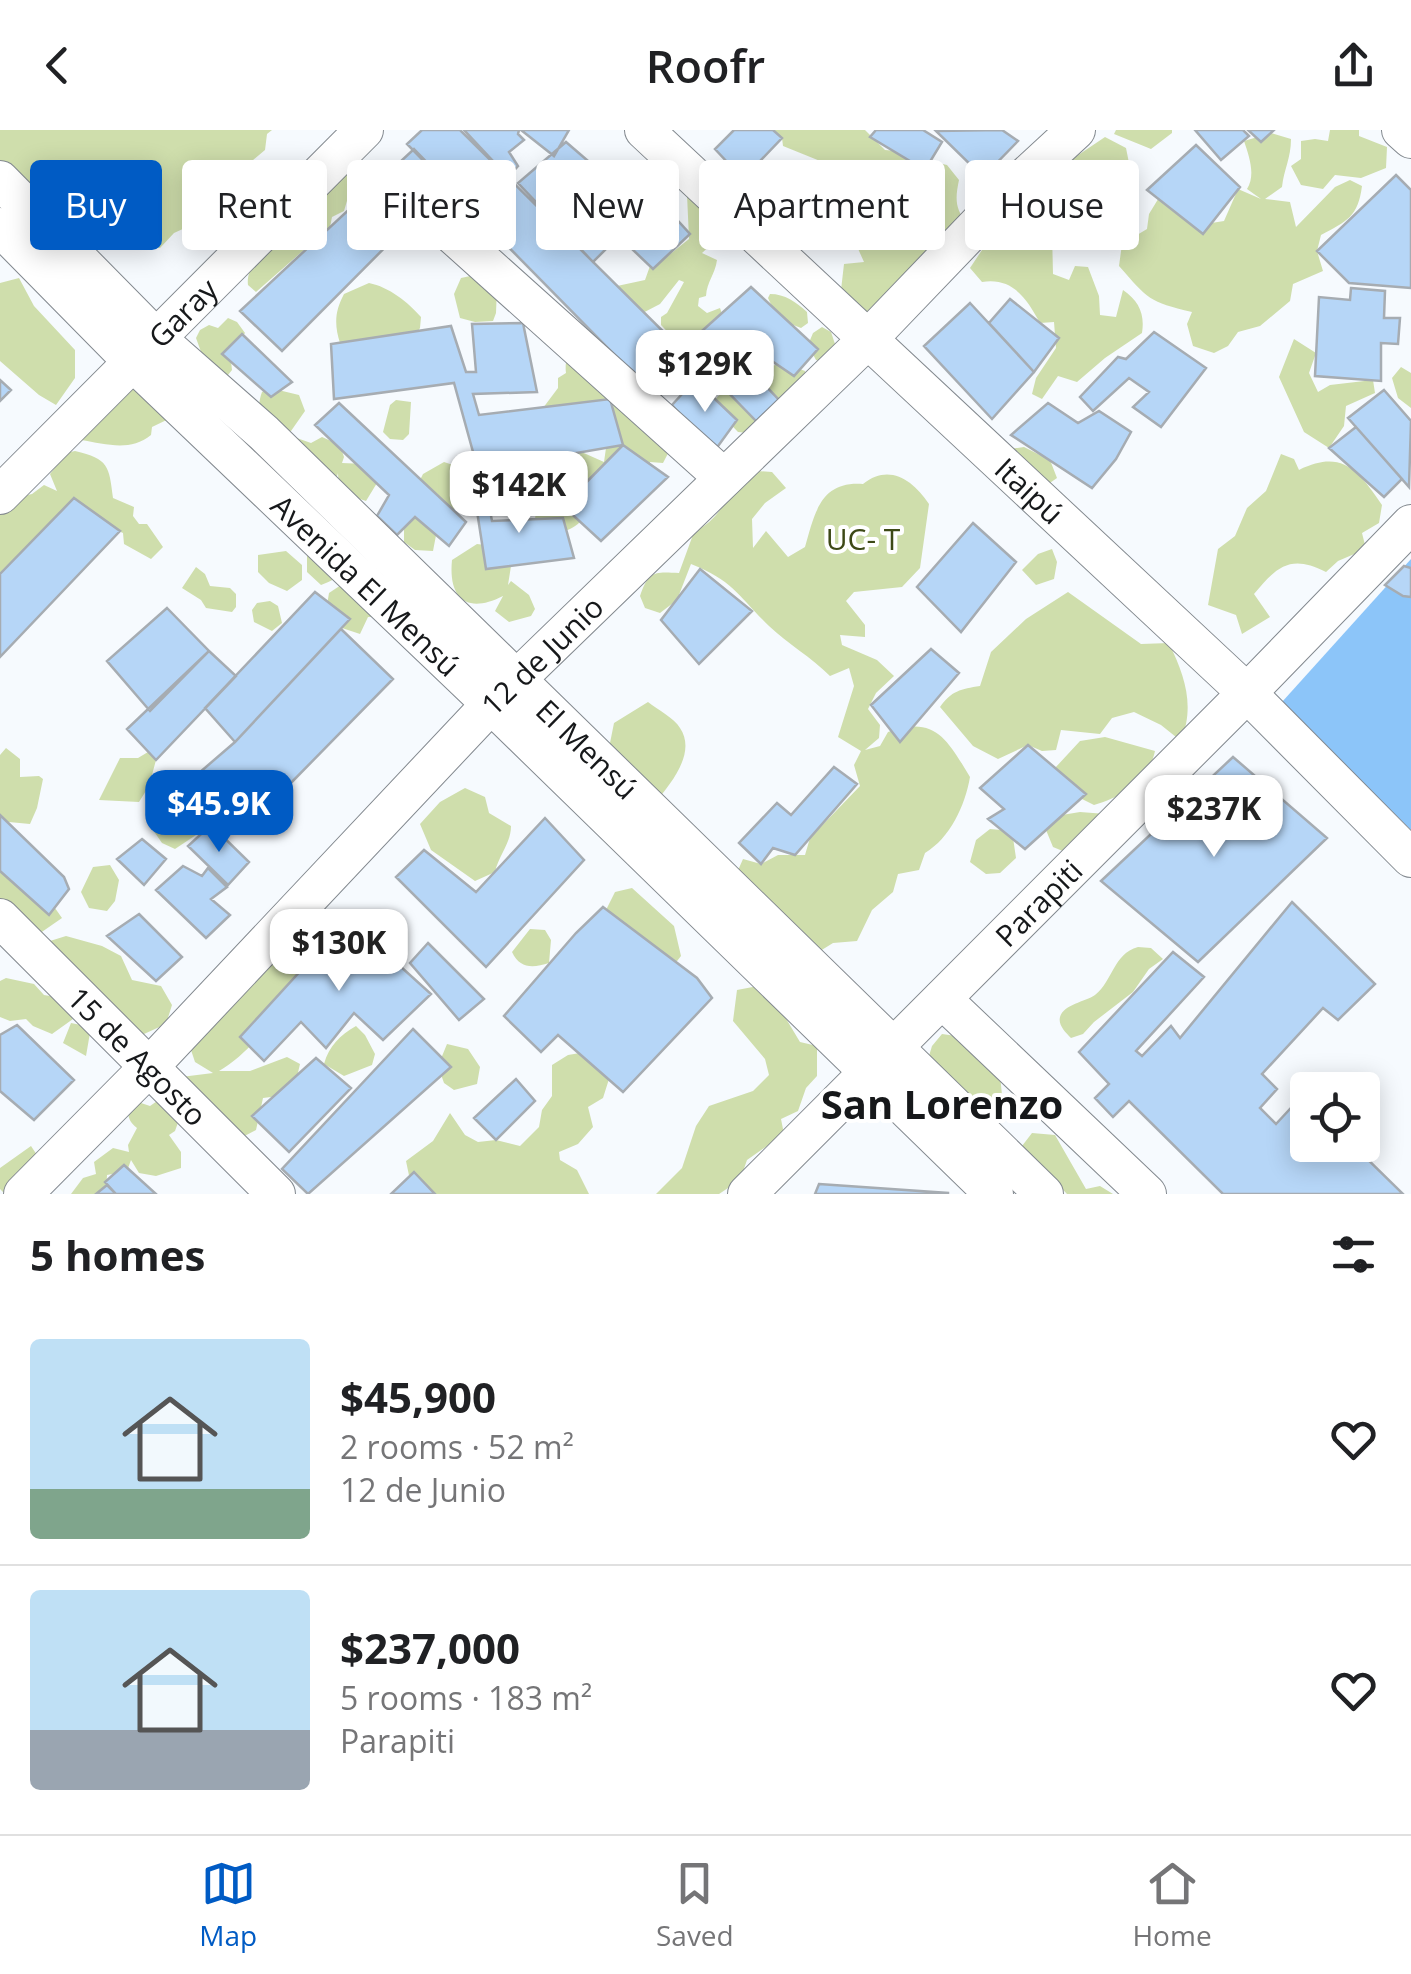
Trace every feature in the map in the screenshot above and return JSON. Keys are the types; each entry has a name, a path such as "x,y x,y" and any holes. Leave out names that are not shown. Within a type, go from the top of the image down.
{"street":[{"name":"Garay","path":"0,495 364,130"},
{"name":"Itaipú","path":"644,130 1247,693 1411,858"},
{"name":"12 de Junio","path":"23,1194 149,1067 503,693 1076,130"},
{"path":"1401,130 1411,138"},
{"name":"El Mensú","path":"0,180 145,350 264,433 503,693 880,1061 1044,1194"},
{"path":"0,227 145,350"},
{"path":"471,250 724,478"},
{"name":"Parapiti","path":"747,1194 1411,524"},
{"name":"15 de Agosto","path":"0,918 276,1194"},
{"path":"942,999 1147,1194"},
{"path":"880,1061 994,1194"}],"green space":[{"path":"0,130 272,130 267,134 265,150 253,160 182,160 182,229 162,246 162,160 30,160 30,203 10,205 0,226"},
{"path":"772,130 865,130 885,150 910,160 818,160 783,146 782,138"},
{"path":"1116,130 1172,133 1151,149 1114,134"},
{"path":"1330,130 1359,130 1359,136 1387,147 1386,168 1361,178 1335,175 1323,189 1301,185 1291,166 1301,159 1301,141 1328,141"},
{"path":"1271,133 1291,139 1282,187 1265,199 1290,202 1296,227 1335,187 1350,180 1362,186 1358,205 1350,217 1321,235 1317,251 1323,271 1293,284 1290,301 1260,326 1238,332 1228,346 1214,353 1193,346 1187,324 1192,312 1150,298 1137,286 1119,266 1121,250 1139,250 1139,234 1147,229 1149,214 1160,196 1199,225 1224,221 1238,189 1261,199 1247,189 1251,172 1244,141"},
{"path":"1105,137 1126,148 1128,160 1071,160"},
{"path":"945,165 959,180 957,203 965,225 945,239"},
{"path":"347,174 344,211 332,217 327,230 327,192"},
{"path":"687,194 699,201 699,250 705,250 702,253 717,260 706,296 699,298 698,306 707,313 720,308 724,320 711,336 693,336 687,342 676,341 661,325 661,317 684,282 679,280 660,304 635,317 612,298 617,286 645,280 650,266 679,250 689,239"},
{"path":"265,250 304,250 256,292 248,285 248,277"},
{"path":"859,250 929,250 920,256 915,278 869,316 841,290 844,264 864,262"},
{"path":"982,250 1052,250 1053,274 1069,280 1075,266 1088,267 1099,296 1100,315 1116,317 1123,290 1133,299 1142,314 1142,333 1077,382 1058,376 1042,399 1032,394 1036,378 1056,348 1054,322 1040,323 1011,286 982,282 970,268"},
{"path":"475,275 497,287 493,321 460,318 454,294 461,278"},
{"path":"19,278 34,306 75,350 75,378 56,405 0,361 0,283"},
{"path":"369,283 398,296 421,317 420,328 407,349 340,343 336,318 341,300 344,294"},
{"path":"770,294 799,305 807,312 808,323 801,328 778,319 768,298"},
{"path":"228,318 245,333 230,353 232,370 217,377 208,371 196,338 200,330 209,325 218,328"},
{"path":"595,326 676,438 663,463 650,462 650,474 604,492 580,494 558,485 556,468 560,456 577,450 604,462 607,441 543,408 558,388 558,378 566,373 570,352"},
{"path":"822,327 831,332 837,350 822,362 816,360 808,345 813,333"},
{"path":"1294,339 1316,353 1309,373 1318,392 1330,385 1373,380 1375,393 1346,406 1344,426 1329,448 1304,432 1279,377"},
{"path":"784,363 805,371 807,384 787,406 767,392 762,382 763,368"},
{"path":"1401,367 1411,373 1411,408 1398,398 1392,378"},
{"path":"120,378 179,414 152,427 151,435 135,444 81,440"},
{"path":"270,388 299,395 305,411 291,431 271,429 262,416 260,398"},
{"path":"735,389 759,406 757,434 738,432 713,406 721,394"},
{"path":"396,400 411,402 409,434 403,440 390,439 383,432 390,405"},
{"path":"291,436 311,443 322,437 340,445 342,463 366,464 377,483 366,501 339,492 338,473 336,480 316,493 317,520 339,519 359,541 346,569 321,585 307,572 307,549 251,502 245,485 248,459"},
{"path":"1024,447 1050,460 1057,478 1044,487 1003,450"},
{"path":"75,451 101,461 110,478 113,498 134,507 133,516 139,524 147,524 163,547 151,559 124,544 123,533 67,508 55,517 55,529 0,578 0,501 32,494 44,485 57,491 50,474 66,453"},
{"path":"1281,454 1294,459 1299,470 1327,462 1348,466 1382,505 1379,523 1362,533 1366,549 1338,561 1326,572 1294,564 1270,576 1254,594 1270,617 1242,634 1236,615 1208,605 1218,549 1235,536 1247,508 1266,491"},
{"path":"444,462 462,468 466,484 458,508 436,512 420,480"},
{"path":"757,471 772,472 786,488 765,503 752,519 753,548 766,531 788,557 805,547 816,511 837,488 891,475 916,488 929,504 920,568 902,587 854,592 846,601 865,625 865,637 840,635 842,645 877,660 894,676 876,693 868,709 880,725 879,738 865,750 880,746 888,732 904,727 929,729 946,742 970,777 949,830 925,853 919,870 898,874 893,892 872,910 857,941 833,943 804,961 732,884 743,859 761,864 778,855 805,855 810,838 860,786 854,765 861,751 838,737 854,686 849,668 830,676 769,626 726,583 691,564 677,600 660,613 645,608 640,596 654,574 679,573 694,532 717,514 729,488"},
{"path":"556,489 580,498 580,522 569,530 553,529 535,519 540,501"},
{"path":"415,517 438,525 433,551 415,550 404,542 404,527"},
{"path":"477,544 493,546 511,566 508,585 511,581 529,595 535,609 531,616 509,622 495,611 503,596 480,604 463,600 457,594 452,560"},
{"path":"363,549 382,617 368,617 360,634 342,628 326,611 329,593 341,585"},
{"path":"1052,549 1057,562 1054,579 1036,585 1022,570 1038,554"},
{"path":"286,551 302,565 302,580 287,591 269,583 258,572 258,555"},
{"path":"196,567 205,574 210,586 230,588 236,594 232,612 206,608 182,588"},
{"path":"1068,592 1141,644 1169,643 1188,703 1181,741 1161,725 1134,712 1112,718 1100,734 1061,730 1056,750 1042,751 1028,745 998,759 973,746 940,707 957,692 980,686 991,652 1026,619"},
{"path":"270,601 278,606 282,623 272,631 254,622 252,610 257,603"},
{"path":"648,702 677,724 685,748 680,768 656,802 607,758 614,723"},
{"path":"1105,737 1155,751 1147,772 1133,787 1094,805 1062,789 1055,768 1080,741"},
{"path":"6,748 20,759 20,777 43,779 30,824 9,822 0,826 0,755"},
{"path":"148,752 156,760 149,786 139,802 99,800 120,758 138,758"},
{"path":"177,777 199,789 195,799 213,805 211,825 175,849 162,843 153,830 171,814 180,818 185,814 172,792"},
{"path":"465,788 485,797 489,813 511,826 495,872 475,881 431,850 420,824 440,802"},
{"path":"1080,812 1106,814 1070,854 1053,847 1046,830 1056,816"},
{"path":"990,829 1012,831 1016,858 1000,873 986,874 970,862 976,840"},
{"path":"0,855 50,901 62,918 36,936 0,918"},
{"path":"110,865 119,880 115,901 107,911 89,908 81,892 93,867"},
{"path":"632,888 674,926 681,956 666,975 601,920 615,892"},
{"path":"530,929 545,930 551,940 549,963 527,966 512,952"},
{"path":"66,936 121,956 132,980 161,986 172,1005 166,1024 124,1039 51,969 50,941"},
{"path":"1138,947 1151,948 1163,959 1149,969 1133,992 1083,1034 1071,1038 1060,1023 1062,1013 1095,995 1123,955"},
{"path":"286,948 307,964 258,1037 219,1071 250,1071 287,1057 300,1064 296,1081 287,1095 263,1098 256,1130 233,1142 181,1077 213,1073 195,1062 184,1029"},
{"path":"6,978 34,984 44,995 62,998 73,1019 52,1034 26,1019 10,1021 0,1017 0,981"},
{"path":"758,986 776,1002 800,1042 817,1046 817,1076 806,1088 798,1111 781,1119 784,1134 747,1160 740,1180 719,1194 656,1194 682,1168 696,1126 709,1106 753,1091 769,1075 765,1059 733,1021 737,990"},
{"path":"71,1023 91,1027 86,1056 63,1043"},
{"path":"356,1026 375,1054 372,1065 344,1076 324,1064 336,1042"},
{"path":"942,1034 956,1036 998,1055 1003,1105 982,1118 923,1076 932,1046"},
{"path":"447,1044 468,1049 480,1067 477,1084 454,1090 444,1083 438,1066"},
{"path":"586,1052 609,1079 603,1098 588,1107 593,1127 578,1144 559,1152 560,1160 577,1170 589,1194 423,1194 411,1185 406,1161 433,1141 450,1113 465,1135 478,1142 496,1140 520,1146 539,1127 542,1110 552,1096 552,1065 568,1055"},
{"path":"163,1097 180,1117 175,1131 169,1135 181,1152 181,1168 156,1176 139,1173 131,1160 127,1171 107,1175 106,1194 71,1194 83,1178 96,1174 94,1162 113,1148 129,1152 128,1145 137,1128 128,1116 132,1100 150,1106"},
{"path":"1032,1133 1055,1135 1086,1189 1100,1186 1113,1194 1067,1194 1049,1175 1024,1167 1022,1146"},
{"path":"31,1146 37,1155 15,1174 21,1191 5,1194 0,1189 0,1168"}],"water":[{"path":"1411,559 1411,830 1282,702"}],"building":[{"path":"422,130 460,130 490,160 423,160 407,144"},
{"path":"464,130 519,130 524,140 509,152 514,160 492,160"},
{"path":"521,130 569,130 554,156"},
{"path":"734,130 773,130 782,138 761,160 725,160 715,149"},
{"path":"876,130 923,130 942,142 931,160 908,160 870,137"},
{"path":"1002,130 1018,141 1000,160 966,160 936,131"},
{"path":"1195,130 1243,130 1249,136 1221,160"},
{"path":"1248,130 1274,130 1261,142"},
{"path":"566,142 587,160 545,160"},
{"path":"1196,145 1240,187 1203,234 1147,190"},
{"path":"414,149 425,160 402,160"},
{"path":"536,168 536,202 518,183"},
{"path":"1396,175 1411,190 1411,288 1349,283 1317,251"},
{"path":"516,186 536,205 536,250 581,250 693,361 657,398 511,250 516,250"},
{"path":"347,211 347,250 382,250 282,351 240,311 306,250 327,250 327,230"},
{"path":"679,222 690,234 679,244"},
{"path":"582,250 605,250 593,262"},
{"path":"633,250 673,250 653,269"},
{"path":"751,287 818,349 794,376 766,357 750,369 779,400 757,422 684,347"},
{"path":"1351,288 1385,291 1384,318 1400,318 1398,344 1381,343 1381,381 1315,376 1319,297 1350,300"},
{"path":"1010,299 1059,338 1034,372 989,323"},
{"path":"970,303 1034,372 992,419 924,346"},
{"path":"523,323 537,392 473,394 479,415 610,399 623,445 478,470 454,383 334,399 331,344 451,326 466,372 476,372 472,324"},
{"path":"1154,332 1206,368 1161,427 1133,407 1149,392 1129,378 1093,411 1080,397 1118,357 1126,359"},
{"path":"242,334 292,382 271,397 222,354"},
{"path":"0,380 11,390 0,401"},
{"path":"695,380 737,420 713,453 672,405"},
{"path":"1384,390 1411,421 1409,487 1348,418"},
{"path":"339,403 466,522 449,546 415,517 397,535 377,516 389,495 315,425"},
{"path":"1048,403 1078,423 1099,411 1131,432 1116,459 1092,488 1011,435"},
{"path":"1356,427 1402,479 1384,497 1329,448"},
{"path":"623,445 668,477 601,541 563,506"},
{"path":"483,474 492,521 563,518 574,558 486,569 472,479"},
{"path":"74,498 120,531 0,657 0,574"},
{"name":"UC- T","path":"973,523 1016,562 961,632 917,587"},
{"path":"1404,566 1411,568 1411,597 1385,585"},
{"path":"700,569 752,611 699,664 661,620"},
{"path":"315,592 350,619 235,742 205,708"},
{"path":"167,608 209,651 150,711 107,661"},
{"path":"341,629 393,679 243,826 192,779 235,742"},
{"path":"931,649 959,673 900,742 871,705"},
{"path":"209,651 236,676 156,760 127,729"},
{"path":"1028,745 1086,794 1025,849 988,819 1004,809 980,788"},
{"path":"1233,757 1327,838 1198,962 1101,881"},
{"path":"834,767 857,784 795,855 773,848 761,864 739,843 777,803 791,815"},
{"path":"0,815 64,877 69,889 49,915 0,871"},
{"path":"545,818 584,860 486,967 396,877 424,850 476,892"},
{"path":"211,825 249,862 228,885 188,846"},
{"path":"142,839 166,859 144,885 117,859"},
{"path":"183,866 202,876 208,868 227,887 211,899 230,915 206,938 156,890"},
{"path":"1292,902 1375,984 1338,1020 1323,1008 1262,1074 1277,1089 1260,1108 1276,1124 1290,1109 1290,1162 1370,1162 1403,1194 1223,1194 1129,1101 1113,1117 1095,1098 1109,1084 1079,1052 1173,952 1204,977 1136,1051 1142,1056 1171,1026 1180,1038"},
{"path":"603,907 697,978 712,998 623,1092 558,1035 541,1052 504,1016"},
{"path":"139,914 182,957 156,981 107,936"},
{"path":"348,919 431,994 383,1040 354,1013 326,1048 301,1022 264,1061 240,1037"},
{"path":"428,943 484,999 459,1020 410,963"},
{"path":"17,1025 74,1080 34,1120 0,1091 0,1035"},
{"path":"413,1029 451,1067 308,1194 282,1169"},
{"path":"316,1058 351,1088 289,1152 252,1116"},
{"path":"516,1079 535,1101 496,1140 474,1118"},
{"path":"124,1165 156,1194 116,1194 105,1182"},
{"path":"414,1172 435,1194 391,1194"},
{"path":"819,1184 948,1193 948,1194 815,1194"},
{"path":"107,1185 116,1194 96,1194"}],"district":[{"name":"San Lorenzo","path":"942,1103"}]}
